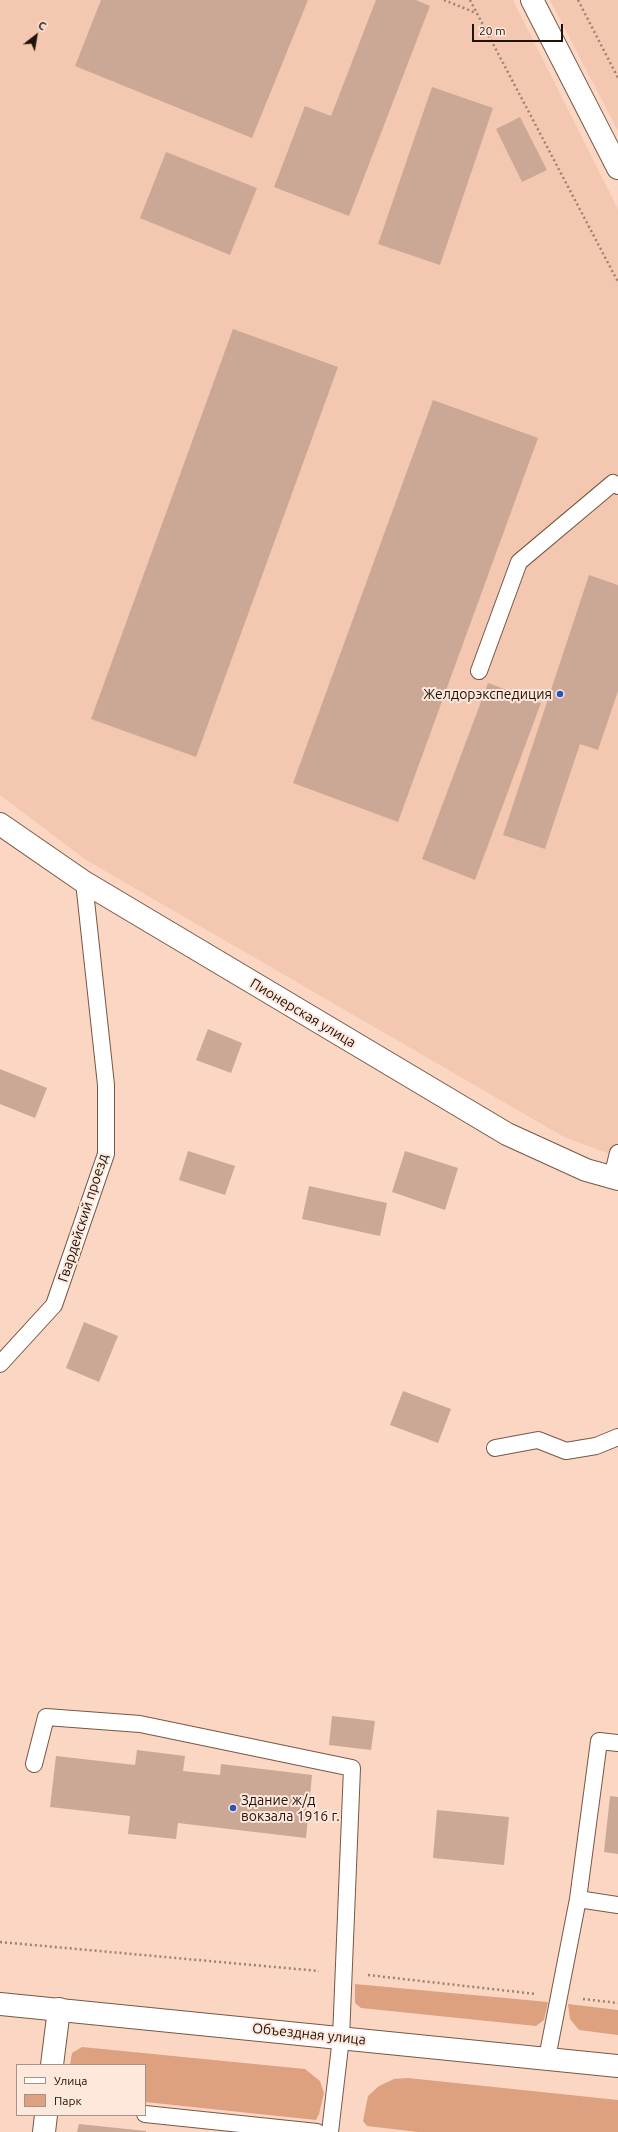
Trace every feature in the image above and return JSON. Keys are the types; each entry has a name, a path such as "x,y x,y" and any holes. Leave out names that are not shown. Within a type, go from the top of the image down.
{"main road":[{"path":"532,0 618,168"},
{"name":"Пионерская улица","path":"0,824 84,882 507,1134 586,1170 615,1178"},
{"name":"Объездная улица","path":"0,2004 618,2066"},
{"path":"52,2064 59,2009"},
{"path":"44,2132 46,2116"}],"lane":[{"path":"479,671 519,562 613,483 618,486"},
{"name":"Гвардейский проезд","path":"0,1364 54,1305 106,1154 106,1085 84,882"},
{"path":"615,1178 618,1153"},
{"path":"495,1448 538,1440 566,1451 596,1446 618,1437"},
{"path":"34,1764 46,1717 140,1724 352,1768 341,2038 330,2132"},
{"path":"547,2058 578,1899 599,1741 618,1743"},
{"path":"578,1899 618,1904"},
{"path":"146,2114 317,2132"}],"path":[{"path":"444,0 476,13"},
{"path":"470,0 618,282"},
{"path":"578,0 618,78"},
{"path":"0,1942 344,1973 618,2003"}],"shaded area":[{"path":"0,0 513,0 618,209 618,1157 564,1137 86,860 0,795"},
{"path":"550,0 618,0 618,131"}],"green space":[{"path":"355,1984 548,2002 544,2020 536,2026 361,2008 355,2003"},
{"path":"568,2004 618,2010 618,2035 579,2030 570,2019"},
{"path":"82,2047 305,2069 320,2081 324,2093 316,2120 146,2102 146,2064 70,2064 72,2053"},
{"path":"408,2078 618,2100 618,2132 418,2132 367,2126 363,2121 368,2096 379,2086 394,2079"}],"building":[{"path":"101,0 308,0 252,138 75,66"},
{"path":"376,0 416,0 430,6 349,216 274,187 305,106 331,116"},
{"path":"432,87 493,108 440,265 378,244"},
{"path":"520,117 547,170 522,182 496,129"},
{"path":"166,152 257,188 230,255 140,218"},
{"path":"233,329 338,367 196,757 91,719"},
{"path":"433,400 538,438 398,822 293,783"},
{"path":"589,575 618,585 618,691 598,750 580,744 545,849 503,835"},
{"path":"488,683 541,703 475,880 422,859"},
{"path":"208,1029 242,1043 231,1073 196,1060"},
{"path":"0,1069 47,1088 35,1118 0,1104"},
{"path":"188,1151 235,1166 225,1195 179,1180"},
{"path":"405,1151 458,1168 445,1210 392,1192"},
{"path":"309,1186 387,1203 380,1236 302,1219"},
{"path":"84,1322 118,1336 99,1382 66,1368"},
{"path":"403,1391 451,1409 438,1443 390,1425"},
{"path":"332,1716 375,1721 371,1750 329,1745"},
{"path":"137,1750 185,1756 183,1771 220,1775 221,1764 312,1775 306,1838 178,1823 176,1839 128,1834 130,1816 50,1807 56,1756 135,1765"},
{"path":"610,1796 618,1797 618,1854 604,1852"},
{"path":"437,1810 509,1817 504,1865 433,1858"},
{"path":"79,2124 146,2131 146,2132 77,2132"}],"place":[{"name":"Желдорэкспедиция","path":"560,694"},
{"name":"Здание ж/д вокзала 1916 г.","path":"233,1808"}]}
